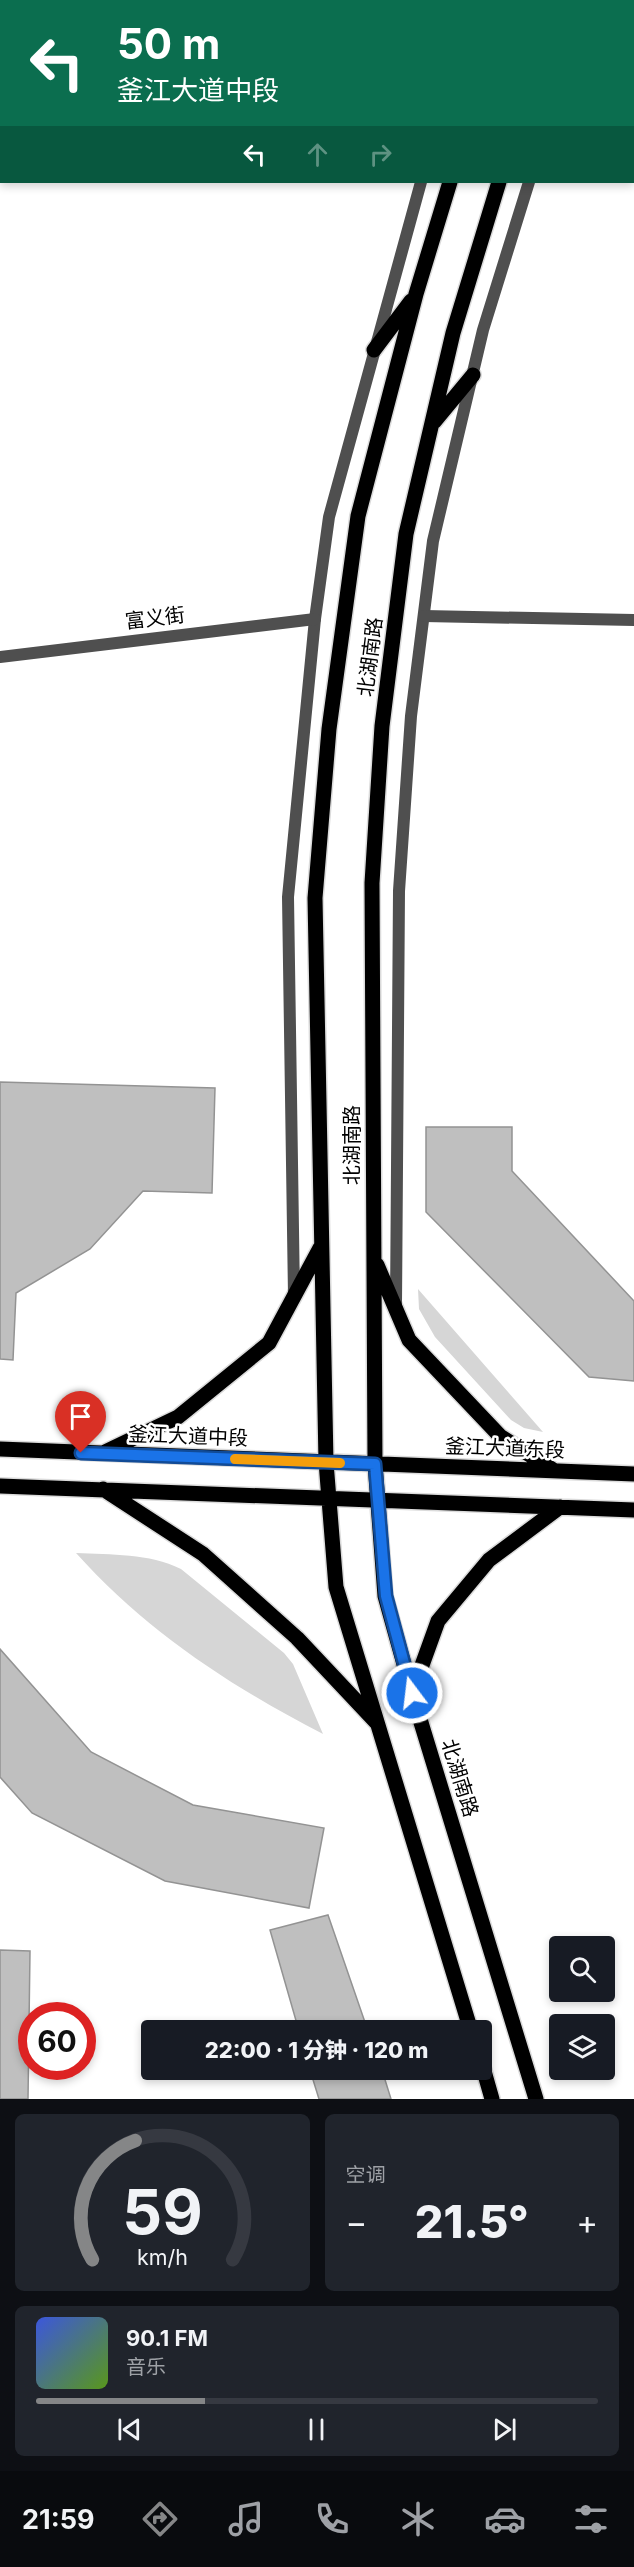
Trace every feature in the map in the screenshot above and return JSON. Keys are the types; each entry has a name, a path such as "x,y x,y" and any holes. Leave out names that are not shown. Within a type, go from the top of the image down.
{"main road":[{"name":"北湖南路","path":"450,183 416,294 358,516 329,729 315,898 326,1462 336,1587 468,2020"},
{"name":"北湖南路","path":"499,183 453,333 406,534 382,726 372,884 375,1464 386,1596 412,1693 536,2099"},
{"path":"374,350 416,294"},
{"path":"432,425 473,375"},
{"path":"102,1453 178,1417 269,1343 321,1245"},
{"path":"374,1259 409,1340 500,1436 555,1471"},
{"name":"釜江大道中段","path":"0,1449 375,1464"},
{"name":"釜江大道东段","path":"375,1464 634,1474"},
{"path":"0,1486 634,1510"},
{"path":"103,1489 203,1554 297,1638 378,1724"},
{"path":"412,1693 438,1621 489,1560 560,1507"},
{"path":"487,2080 492,2099"}],"street":[{"path":"294,1297 288,897 315,619 329,517 422,183"},
{"path":"396,1310 399,891 411,716 433,541 483,330 529,183"},
{"path":"424,616 634,620"},
{"name":"富义街","path":"0,657 315,619"}],"shaded area":[{"path":"418,1289 543,1432 524,1428 511,1420 435,1337 419,1309"},
{"path":"76,1553 143,1557 181,1569 284,1653 293,1664 323,1734 255,1696 191,1655 131,1607"}],"building":[{"path":"0,1082 215,1088 212,1193 143,1191 90,1249 16,1293 13,1360 0,1359"},
{"path":"426,1127 512,1127 512,1171 634,1301 634,1381 589,1377 426,1212"},
{"path":"0,1649 91,1752 193,1805 324,1828 309,1908 165,1881 32,1813 0,1777"},
{"path":"328,1915 364,2020 296,2020 270,1930"},
{"path":"0,1950 30,1951 29,2002 18,2002 18,2080 28,2080 28,2099 0,2099"},
{"path":"313,2080 385,2080 391,2099 319,2099"}],"slow traffic":[{"path":"235,1459 340,1463"}],"route":[{"path":"81,1453 375,1464 386,1596 412,1693"}]}
